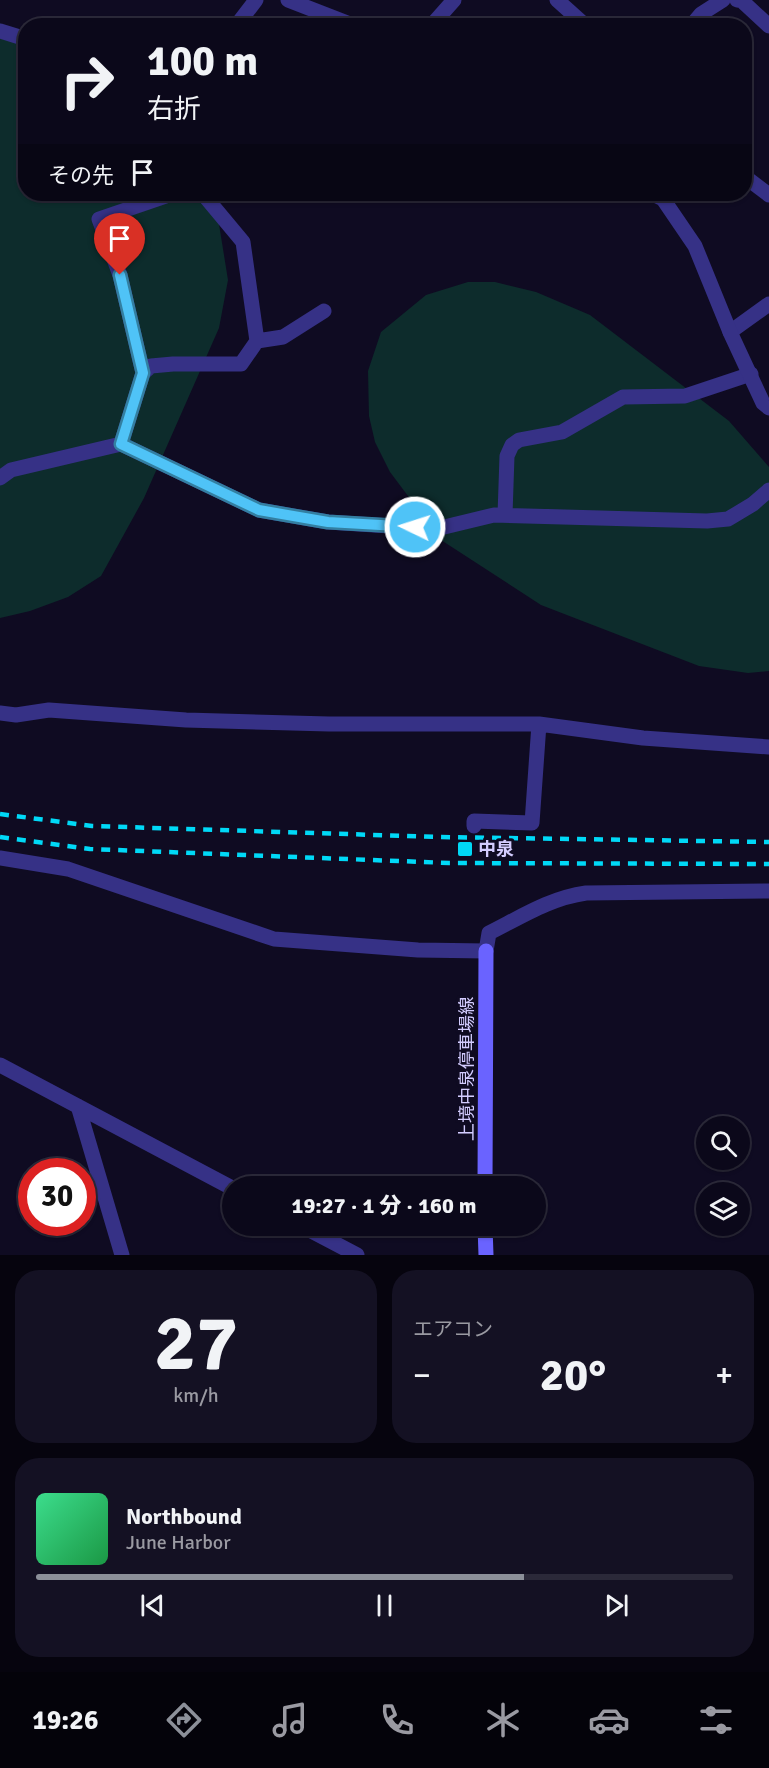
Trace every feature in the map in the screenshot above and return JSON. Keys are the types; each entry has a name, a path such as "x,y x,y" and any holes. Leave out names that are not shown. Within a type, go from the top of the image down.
{"main road":[{"name":"上境中泉停車場線","path":"485,1176 486,951"},
{"path":"485,1236 486,1255"}],"street":[{"path":"242,18 256,0"},
{"path":"288,0 334,18"},
{"path":"439,18 454,0"},
{"path":"557,0 577,18"},
{"path":"696,13 723,0"},
{"path":"737,0 769,26"},
{"path":"0,31 18,37"},
{"path":"752,182 769,195"},
{"path":"121,444 143,373 120,275 99,219 152,201"},
{"path":"143,373 151,366 241,364 257,341 243,242 209,201"},
{"path":"664,201 695,246 730,332 763,403 769,408"},
{"path":"730,332 769,304"},
{"path":"257,341 283,337 324,311"},
{"path":"505,515 507,456 512,446 519,440 562,432 623,397 685,396 751,374"},
{"path":"0,478 11,470 121,444 259,510 328,522 436,529 494,515 728,519 753,504 769,490"},
{"path":"0,713 16,715 49,710 186,720 329,724 539,724 644,738 769,747"},
{"path":"474,826 474,821 532,823 539,724"},
{"path":"0,858 68,869 274,939 418,950 486,951 489,933 543,904 568,895 769,891"},
{"path":"0,1065 222,1183"},
{"path":"78,1106 122,1255"},
{"path":"321,1236 357,1255"}],"green space":[{"path":"0,23 18,45 18,201 203,201 218,218 228,280 219,328 144,498 101,576 68,597 30,611 0,618"},
{"path":"468,282 495,282 536,292 590,315 729,421 769,467 769,671 748,673 699,666 541,605 441,540 390,472 375,442 369,416 368,371 381,332 426,295"}],"railway":[{"path":"0,814 92,826 440,837 769,842"},
{"path":"0,837 90,849 449,863 769,864"}],"place":[{"name":"中泉","path":"465,849"}],"route":[{"path":"120,275 143,373 121,444 259,510 328,522 415,527"}]}
